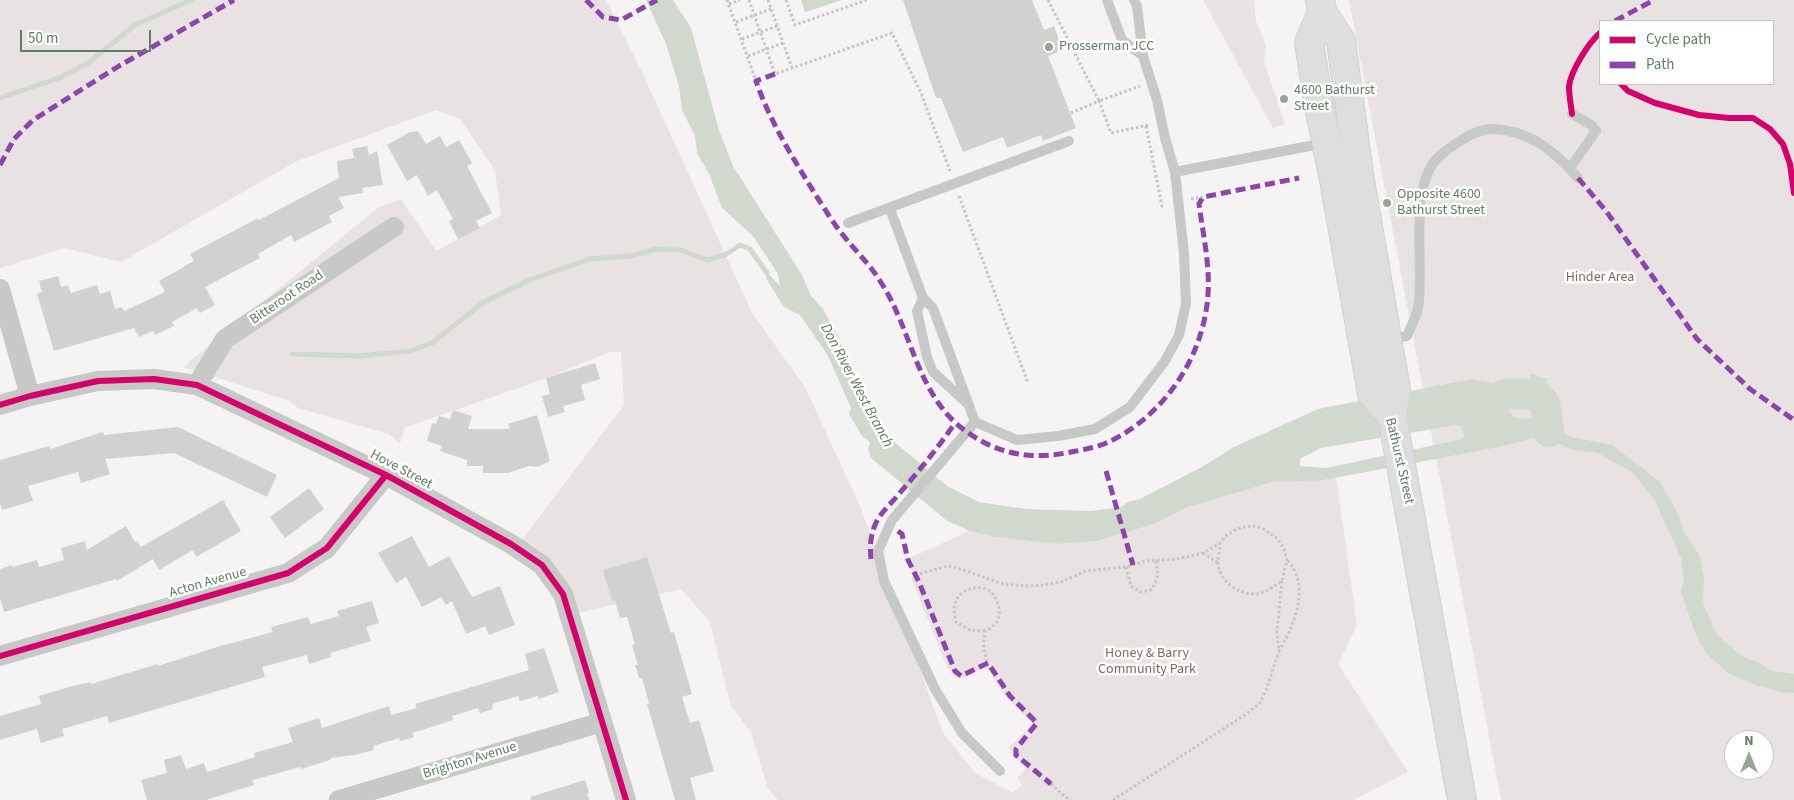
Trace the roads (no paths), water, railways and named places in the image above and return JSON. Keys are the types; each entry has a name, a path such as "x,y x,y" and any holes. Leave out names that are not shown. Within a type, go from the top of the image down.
{"main road":[{"path":"1321,6 1309,43 1339,140 1387,340 1384,392"},
{"path":"1339,140 1334,180 1384,392"},
{"name":"Bathurst Street","path":"1384,392 1392,416 1403,470 1462,800"}],"street":[{"name":"Bitteroot Road","path":"197,385 225,339 394,227"},
{"path":"0,289 30,396"},
{"name":"Hove Street","path":"0,405 30,396 98,381 154,379 197,385 386,475 511,544 542,565 563,594 626,800"},
{"name":"Acton Avenue","path":"0,656 288,573 327,548 386,475"},
{"name":"Brighton Avenue","path":"339,800 602,722"}],"lane":[{"path":"1107,0 1122,40 1144,56"},
{"path":"890,209 923,298 933,308 975,422 1017,440 1058,436 1095,429 1130,406 1165,361 1178,335 1186,304 1184,253 1175,172 1144,56 1137,6 1134,0"},
{"path":"1570,168 1596,131 1592,125 1572,114"},
{"path":"1387,340 1407,336 1418,310 1420,291 1420,214 1423,190 1434,163 1445,152 1472,135 1487,129 1516,132 1537,140 1570,168 1578,178"},
{"path":"1175,172 1339,140"},
{"path":"848,223 1069,141"},
{"path":"923,298 917,312 927,357 933,372 969,405"},
{"path":"975,422 892,520 878,551 884,581 935,689 962,733 1000,770"}],"water":[{"name":"Don River West Branch","path":"646,0 673,0 691,28 719,130 733,166 802,275 811,296 823,309 837,334 865,401 892,440 947,486 979,502 1026,509 1091,511 1121,507 1200,468 1234,447 1318,409 1472,379 1527,390 1530,387 1530,373 1548,379 1543,385 1547,400 1538,403 1511,402 1509,410 1514,418 1558,420 1550,426 1571,437 1612,445 1659,481 1677,511 1684,532 1700,556 1704,579 1703,604 1717,635 1743,657 1760,663 1769,670 1794,674 1794,693 1780,692 1755,685 1728,673 1706,653 1697,638 1681,592 1684,581 1681,558 1655,501 1632,472 1598,453 1573,450 1547,438 1534,438 1499,447 1318,481 1273,482 1188,507 1154,524 1097,541 1057,544 994,537 969,531 946,520 871,458 868,449 870,442 862,436 849,414 851,408 827,354 800,315 784,307 767,280 764,269 780,286 778,274 753,236 722,208 709,174 697,153 695,136 682,110 679,86 666,44","holes":["1456,425 1461,426 1464,434 1463,439 1326,468 1300,466 1300,459 1321,448"]},
{"path":"801,0 842,0 805,12"}],"waterway":[{"path":"0,98 59,78 88,63 135,25 191,0"},
{"path":"293,354 359,356 410,351 432,343 484,302 532,279 590,259 630,256 657,249 681,250 707,260 725,255 740,245 750,249 767,273"},
{"path":"1505,394 1536,394 1545,404 1549,432"}],"place":[{"name":"Prosserman JCC","path":"1049,47"},
{"name":"4600 Bathurst Street","path":"1284,99"},
{"name":"Opposite 4600 Bathurst Street","path":"1387,203"}],"park label":[{"name":"Hinder Area","path":"1600,278"},
{"name":"Honey & Barry Community Park","path":"1147,662"}]}
